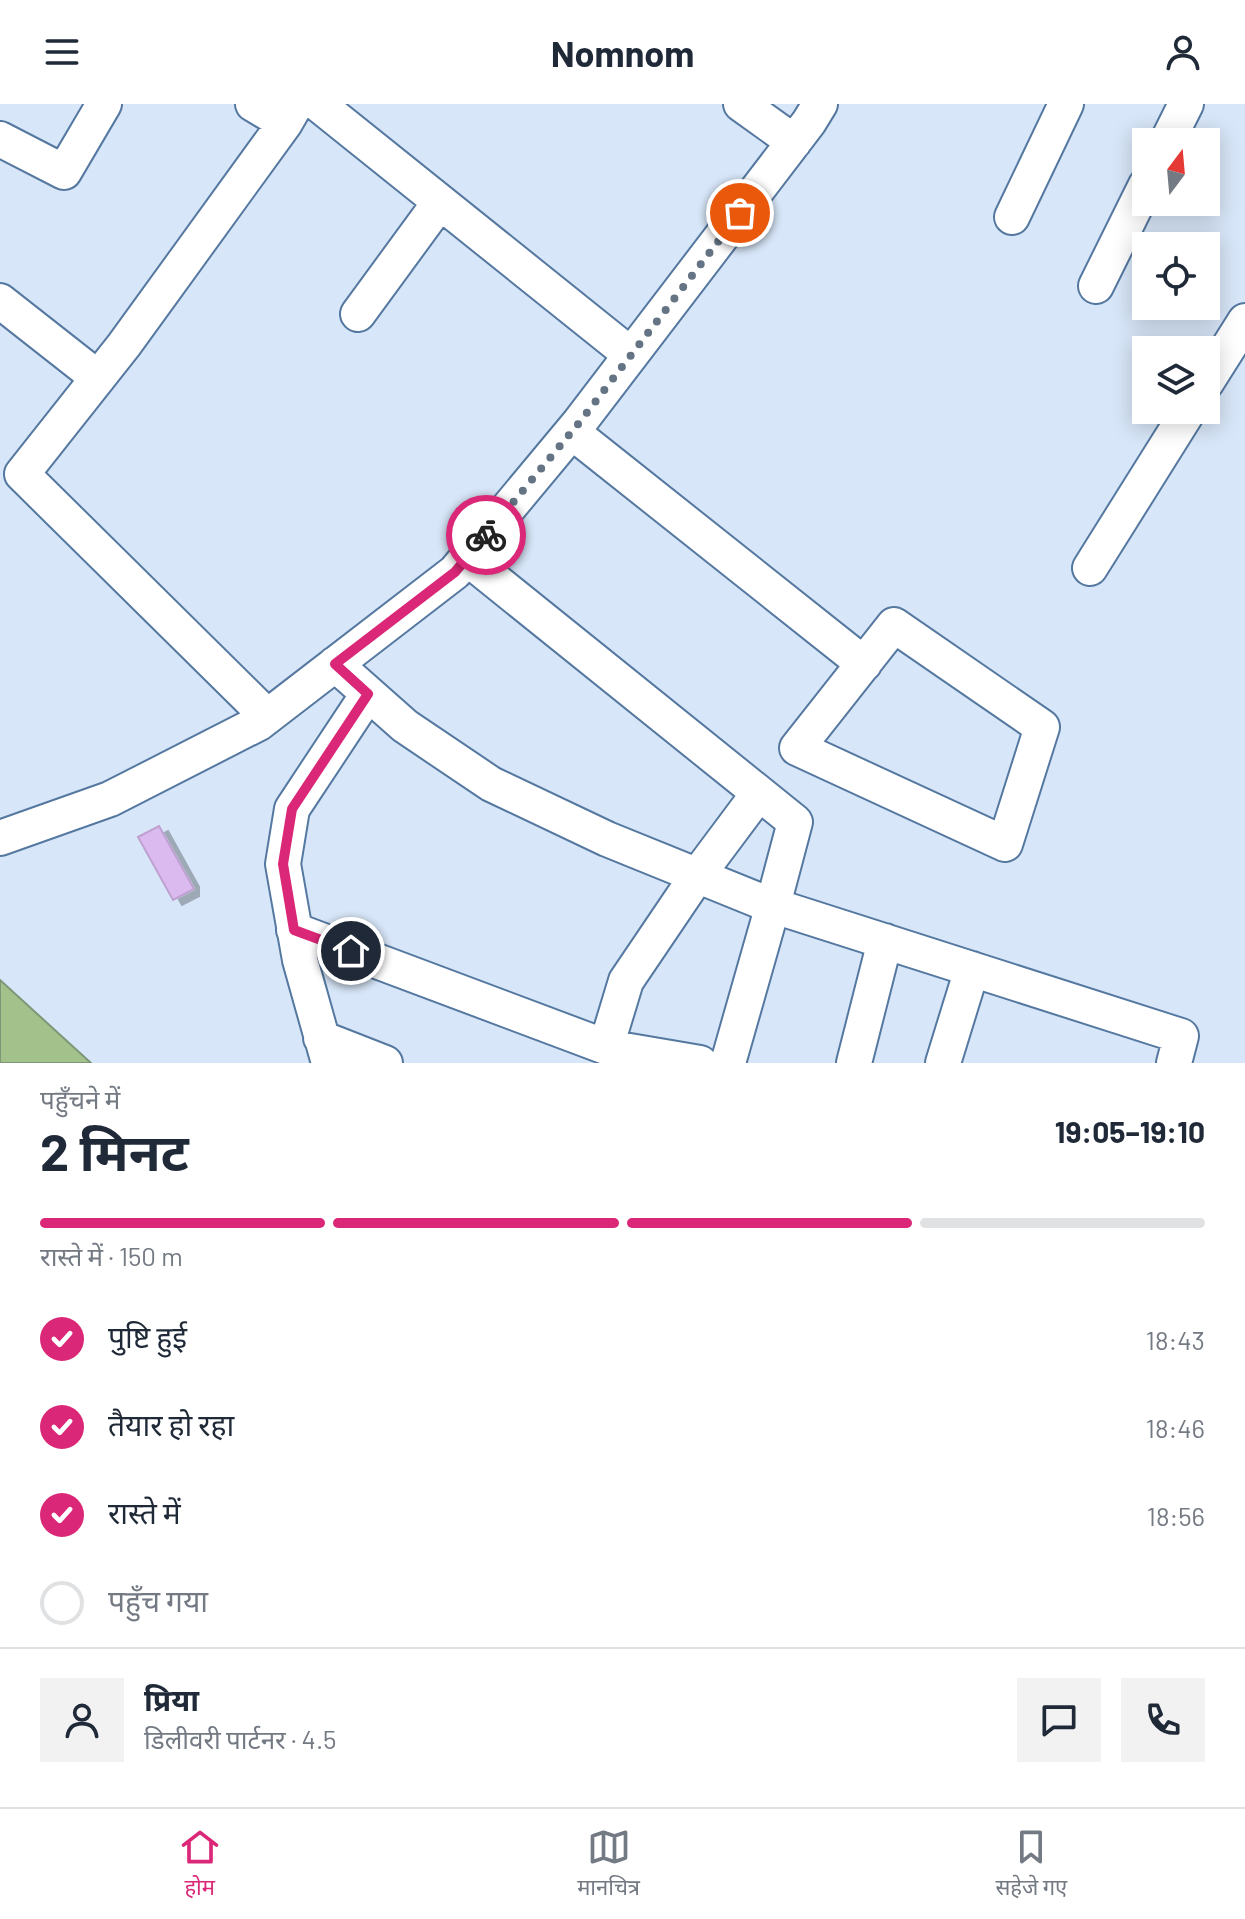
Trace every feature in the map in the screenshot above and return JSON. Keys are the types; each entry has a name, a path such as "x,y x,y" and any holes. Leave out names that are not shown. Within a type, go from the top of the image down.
{"street":[{"path":"0,139 64,172 104,104"},
{"path":"253,104 290,113 124,345 22,474 267,716"},
{"path":"318,104 631,355"},
{"path":"741,104 794,142"},
{"path":"0,838 110,799 259,723 455,572 572,432 820,104"},
{"path":"1012,217 1066,104"},
{"path":"1174,128 1186,104"},
{"path":"358,314 440,202"},
{"path":"1096,286 1132,213"},
{"path":"0,301 98,378"},
{"path":"1220,361 1245,321"},
{"path":"1090,568 1180,424"},
{"path":"572,432 864,664"},
{"path":"467,558 795,822 728,1063"},
{"path":"894,625 1042,727 1005,844 797,748 864,664 894,625"},
{"path":"335,664 405,726 491,784 607,839 773,905 1181,1036 1174,1063"},
{"path":"368,694 292,809 283,864 300,960 325,1050 385,1063"},
{"path":"606,1047 626,981 697,876 759,793"},
{"path":"294,930 606,1047 700,1063"},
{"path":"854,1063 885,941"},
{"path":"943,1063 972,969"}],"shaded area":[{"path":"0,980 91,1063 0,1063"}],"building":[{"path":"159,826 194,889 173,900 138,837"}],"way so far":[{"path":"486,535 579,423 740,213"}],"route":[{"path":"351,951 294,930 283,864 292,809 368,694 335,664 455,572 486,535"}]}
